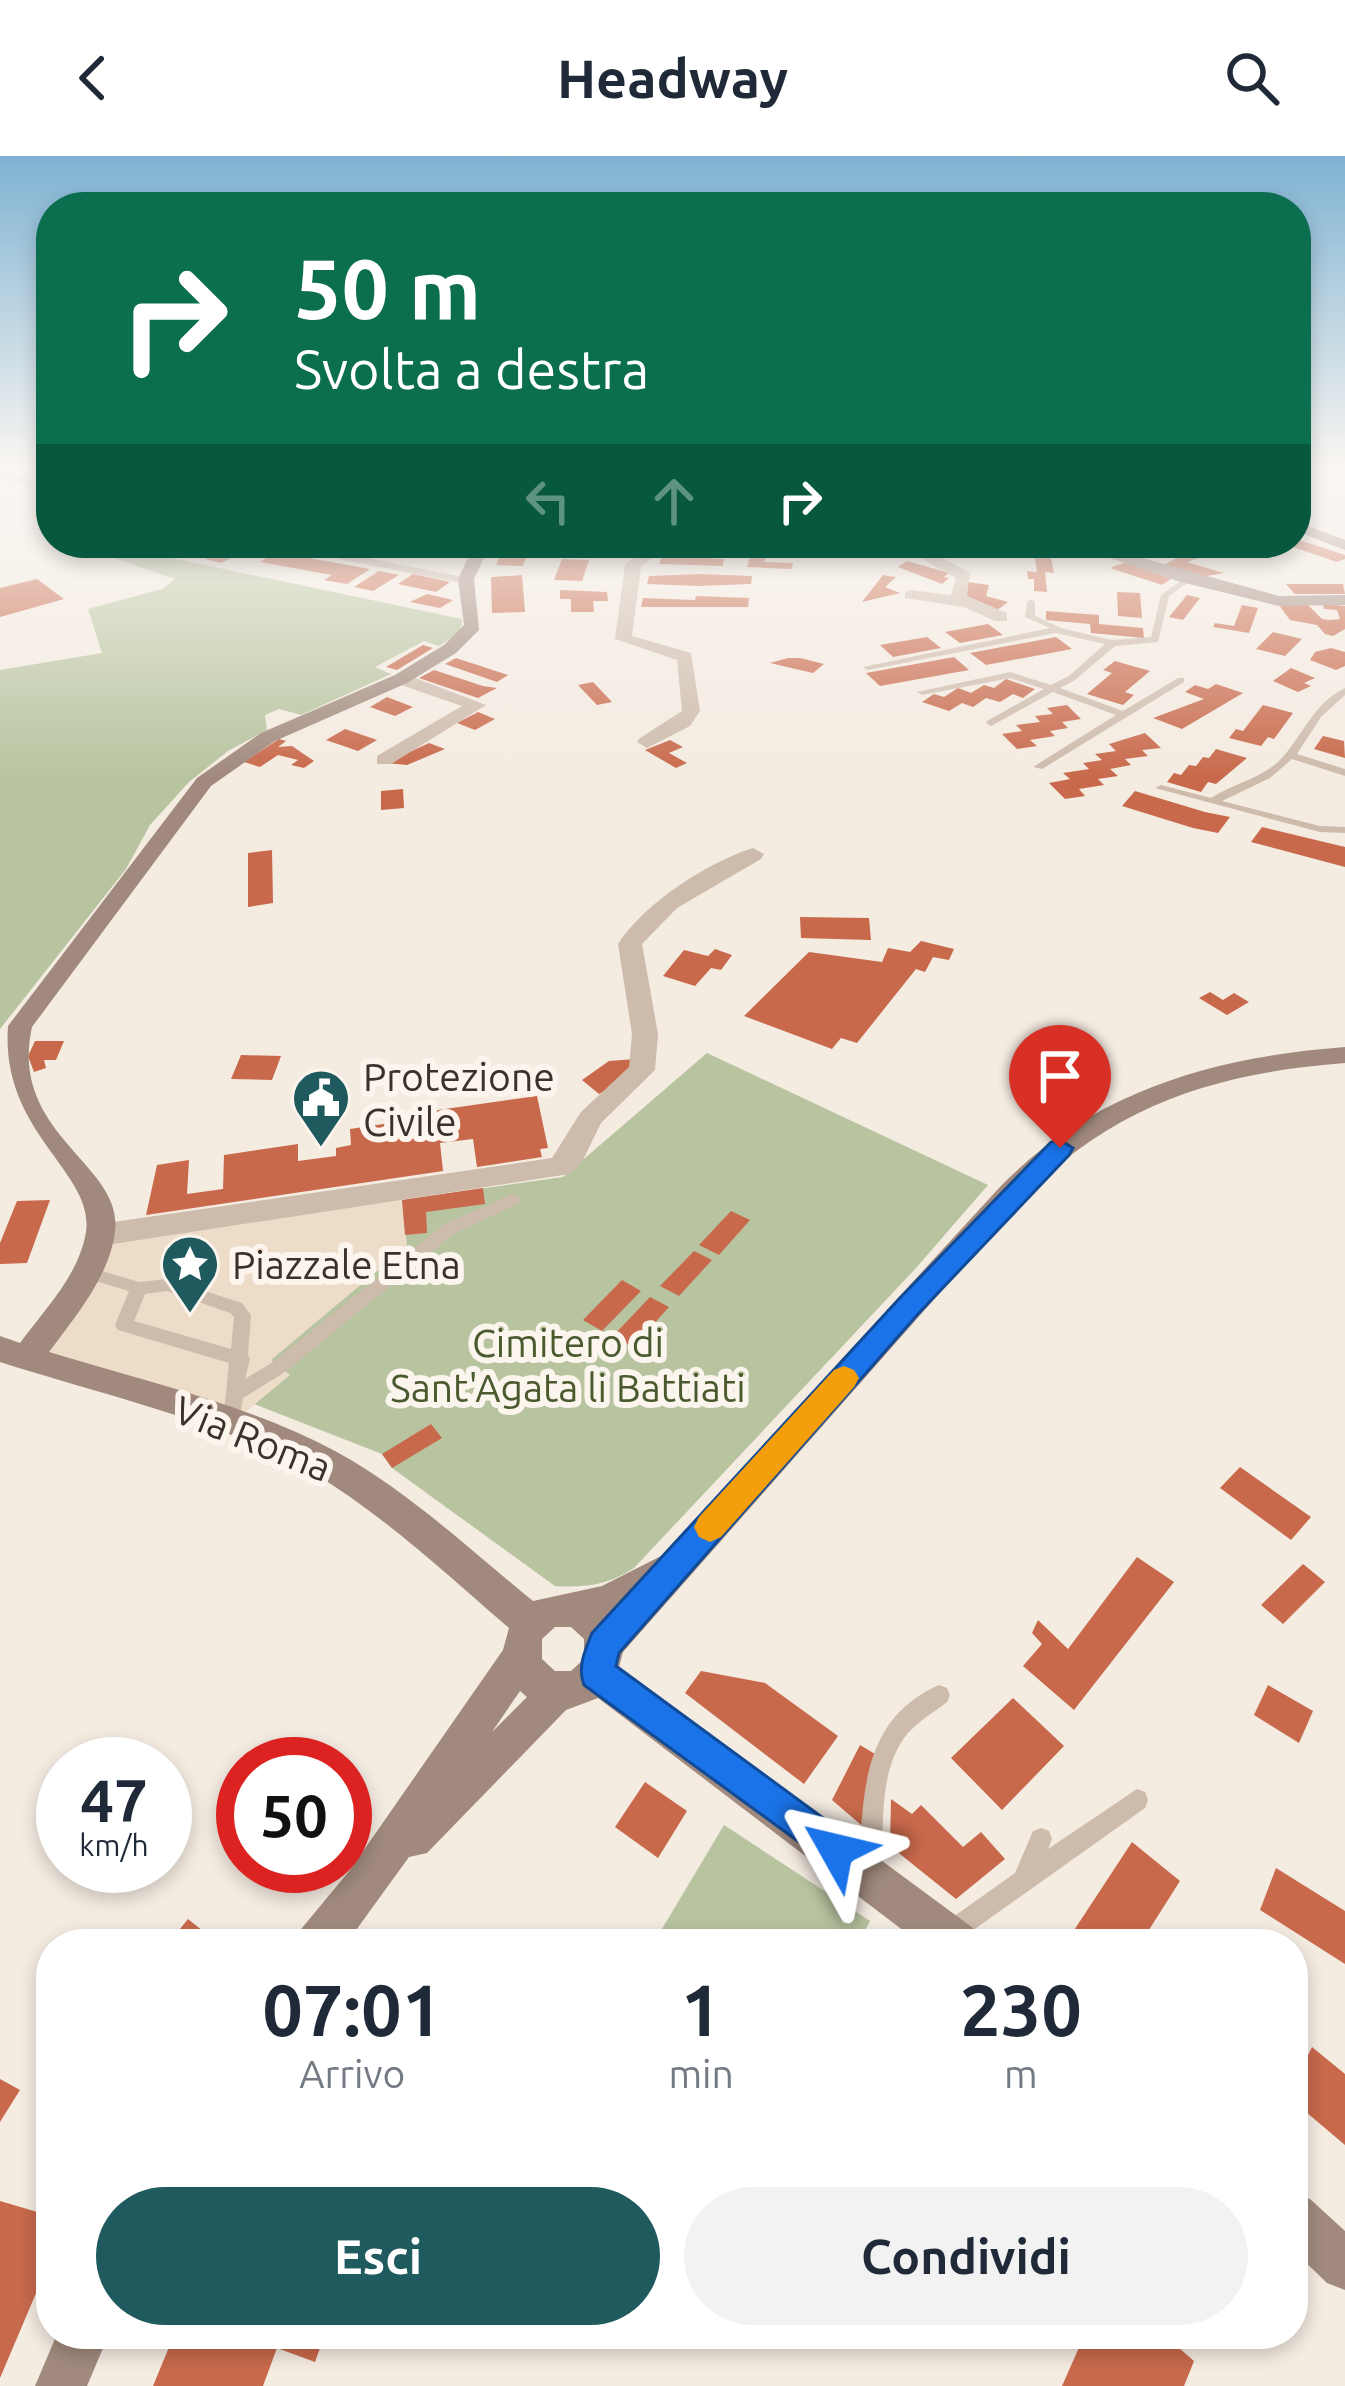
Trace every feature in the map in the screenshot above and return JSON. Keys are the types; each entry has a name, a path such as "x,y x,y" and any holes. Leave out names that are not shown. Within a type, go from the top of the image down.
{"main road":[{"path":"14,1354 85,1272 100,1234 94,1192 39,1128 13,1063 20,1026 204,782 268,736 401,679 450,649 473,626 466,579 470,570"},
{"path":"1159,570 1279,601 1345,600"},
{"path":"527,1640 535,1683 556,1690 578,1687 683,1557 1039,1166 1081,1131 1126,1106 1227,1070 1345,1055"},
{"name":"Via Roma","path":"14,1354 234,1409 278,1440 352,1478 500,1592 527,1640"},
{"path":"372,1874 527,1640 552,1612 575,1611 611,1600 683,1557"},
{"path":"575,1611 592,1620 600,1659 937,1929"},
{"path":"372,1878 534,1719 556,1690"},
{"path":"331,1929 359,1893"},
{"path":"1308,2230 1345,2265"},
{"path":"61,2386 77,2349"}],"street":[{"path":"416,570 466,579"},
{"path":"631,570 623,639 685,657 692,711 683,722 647,742"},
{"path":"953,570 964,576 956,593 966,602"},
{"path":"911,595 966,602 1001,617"},
{"path":"384,760 477,705 401,679"},
{"path":"100,1234 551,1170 572,1155 590,1118 643,1070 645,1034 629,944 642,923 704,880 753,854"}],"lane":[{"path":"1031,602 1033,619 1063,630 1112,643 1155,640 1165,596 1187,579"},
{"path":"868,667 1063,630"},
{"path":"991,723 1072,678 1112,643"},
{"path":"922,692 1010,675 1124,715"},
{"path":"1038,767 1181,680"},
{"path":"1213,802 1280,766 1324,701 1345,691"},
{"path":"1289,755 1345,773"},
{"path":"1161,788 1320,829 1345,830"},
{"path":"234,1409 449,1229 514,1199"},
{"path":"85,1272 139,1288 167,1285 236,1308 245,1322 234,1409"},
{"path":"139,1288 124,1325 242,1359"},
{"path":"870,1876 880,1766 888,1744 901,1725 939,1695"},
{"path":"964,1929 1023,1880 1137,1800"},
{"path":"1023,1880 1041,1839"}],"green space":[{"path":"149,570 229,570 462,619 461,631 439,646 424,641 375,667 391,674 301,715 279,709 265,715 267,730 228,751 189,782 150,825 126,869 0,1029 0,670 102,653 88,609 162,589 175,579"},
{"name":"Cimitero di Sant'Agata li Battiati","path":"707,1053 988,1185 634,1568 596,1584 555,1586 392,1468 382,1454 254,1404 289,1375 270,1360 406,1246 402,1200 563,1177"},
{"path":"724,1825 870,1921 866,1929 662,1929"}],"shaded area":[{"name":"Piazzale Etna","path":"402,1200 407,1246 271,1360 290,1375 232,1423 27,1358 100,1235"}],"building":[{"path":"305,570 368,570 347,584 324,580 332,575"},
{"path":"558,570 586,570 582,581 554,580"},
{"path":"906,570 949,573 942,584"},
{"path":"1053,570 1045,572 1047,592 1034,591 1034,579 1028,579 1027,571"},
{"path":"1116,570 1147,570 1171,579 1162,585"},
{"path":"1180,570 1224,573 1201,577"},
{"path":"379,571 399,575 373,591 354,587"},
{"path":"413,574 450,582 436,592 398,584"},
{"path":"522,575 525,612 492,613 491,577"},
{"path":"883,575 896,577 885,587 900,593 862,602"},
{"path":"649,576 752,576 751,584 698,586 647,584"},
{"path":"37,579 64,599 0,617 0,588"},
{"path":"968,582 989,585 986,596 1008,602 996,611 963,597"},
{"path":"1286,584 1343,584 1345,594 1295,594"},
{"path":"560,590 607,592 608,601 593,601 594,612 571,612 571,599 560,599"},
{"path":"1117,592 1140,593 1142,618 1118,616"},
{"path":"427,594 453,600 440,608 410,602"},
{"path":"1187,595 1200,598 1183,620 1169,617"},
{"path":"696,596 749,598 748,607 641,607 643,598 695,600"},
{"path":"1307,604 1322,619 1330,620 1340,619 1337,610 1324,609 1323,604 1345,606 1345,629 1333,636 1325,634 1317,625 1290,620 1279,605"},
{"path":"1242,605 1258,608 1249,633 1213,627 1215,623 1234,626"},
{"path":"1046,611 1099,615 1099,624 1143,628 1144,638 1091,633 1090,624 1046,620"},
{"path":"988,624 1003,635 960,643 945,632"},
{"path":"1273,632 1302,639 1285,656 1256,649"},
{"path":"927,637 941,648 893,657 880,645"},
{"path":"1056,637 1072,649 986,665 970,653"},
{"path":"423,645 433,648 397,670 386,667"},
{"path":"1331,648 1345,652 1345,666 1336,670 1310,660 1315,652"},
{"path":"954,657 969,670 880,686 866,673"},
{"path":"456,658 508,675 497,682 445,664"},
{"path":"788,658 824,664 813,673 770,663"},
{"path":"1115,661 1150,671 1125,692 1134,695 1123,705 1087,694 1112,673 1103,670"},
{"path":"1291,668 1315,678 1304,683 1311,686 1298,692 1273,681"},
{"path":"434,670 497,688 478,698 419,678"},
{"path":"1006,679 1035,689 1023,698 1013,694 1000,702 986,698 973,707 962,703 949,711 922,702 958,688 971,693 984,685 994,688"},
{"path":"593,682 612,702 597,705 578,685"},
{"path":"1216,684 1243,693 1182,729 1153,718 1204,699 1185,692 1195,685 1208,689"},
{"path":"387,697 413,707 395,716 370,707"},
{"path":"1067,705 1081,719 1062,722 1068,728 1050,731 1055,736 1030,740 1037,746 1017,749 1002,734 1022,731 1016,725 1040,722 1035,716 1053,714 1047,708"},
{"path":"1263,705 1293,713 1274,739 1268,737 1261,746 1229,738 1236,729 1243,731"},
{"path":"478,712 495,719 475,730 457,723"},
{"path":"345,729 377,740 358,751 326,740"},
{"path":"1145,733 1161,748 1142,750 1148,756 1125,759 1131,765 1110,769 1118,776 1098,779 1104,785 1079,789 1085,796 1065,799 1049,783 1070,779 1063,773 1089,769 1083,763 1102,760 1095,754 1116,751 1109,744"},
{"path":"1323,736 1344,741 1345,758 1314,749"},
{"path":"279,739 286,741 278,747 292,746 314,761 304,768 291,765 298,760 278,755 260,767 244,762"},
{"path":"670,740 683,747 669,753 687,763 676,768 645,750"},
{"path":"429,743 445,749 407,765 386,763"},
{"path":"1216,749 1247,758 1216,784 1208,782 1201,792 1167,782 1174,773 1181,775 1189,765 1209,758"},
{"path":"403,789 404,808 381,810 381,791"},
{"path":"1135,791 1230,817 1218,833 1193,828 1122,806"},
{"path":"1262,827 1345,847 1345,867 1251,842"},
{"path":"272,850 273,903 248,907 248,853"},
{"path":"800,917 869,918 871,940 801,938"},
{"path":"921,941 954,949 949,960 933,957 925,972 916,969 857,1043 841,1038 832,1049 744,1016 809,952 882,962 888,948 910,952"},
{"path":"715,949 732,955 721,970 711,968 695,986 663,976 684,950 708,956"},
{"path":"1210,992 1223,1000 1234,993 1249,1002 1227,1015 1199,998"},
{"path":"35,1041 64,1041 56,1060 44,1060 46,1068 34,1072 28,1056"},
{"path":"241,1055 281,1056 272,1080 231,1079"},
{"path":"636,1059 632,1075 599,1094 582,1080 609,1061"},
{"path":"537,1096 548,1148 540,1149 542,1157 477,1167 473,1139 440,1143 443,1171 146,1215 157,1165 189,1160 187,1194 223,1189 224,1155 298,1144 298,1161 336,1156 336,1148 351,1145 350,1129 390,1123 389,1117"},
{"path":"483,1188 485,1204 426,1212 427,1233 405,1235 402,1200"},
{"path":"50,1200 27,1263 0,1264 0,1243 17,1201"},
{"path":"731,1211 750,1220 719,1255 699,1245"},
{"path":"694,1251 712,1260 679,1296 660,1286"},
{"path":"622,1280 641,1291 602,1331 583,1320"},
{"path":"650,1297 669,1307 633,1347 613,1336"},
{"path":"431,1424 442,1438 392,1468 382,1454"},
{"path":"1240,1467 1311,1517 1291,1540 1220,1488"},
{"path":"1137,1557 1174,1582 1074,1710 1023,1666 1042,1644 1032,1633 1038,1620 1068,1649"},
{"path":"1303,1564 1325,1582 1283,1624 1261,1605"},
{"path":"701,1671 765,1683 838,1736 804,1784 685,1693"},
{"path":"1268,1685 1313,1711 1299,1743 1254,1715"},
{"path":"1013,1698 1064,1746 1002,1810 951,1758"},
{"path":"860,1745 875,1754 867,1830 832,1800"},
{"path":"645,1782 687,1811 658,1858 615,1827"},
{"path":"891,1799 912,1814 921,1805 963,1847 981,1832 1005,1859 956,1899 890,1846"},
{"path":"1132,1842 1180,1881 1150,1929 1075,1929"},
{"path":"1276,1868 1345,1911 1345,1964 1308,1940 1308,1929 1290,1929 1260,1910"},
{"path":"188,1919 200,1929 180,1929"},
{"path":"1312,2047 1345,2074 1345,2145 1308,2114"},
{"path":"0,2079 20,2090 0,2122"},
{"path":"0,2201 36,2212 36,2293 0,2378"},
{"path":"168,2349 277,2349 263,2386 153,2386"},
{"path":"280,2349 320,2349 315,2362"},
{"path":"1078,2349 1180,2349 1194,2361 1184,2386 1062,2386"}],"slow traffic":[{"path":"710,1527 844,1378"}],"place":[{"name":"Protezione Civile","path":"321,1149"},
{"name":"Piazzale Etna","path":"190,1315"}],"route":[{"path":"836,1850 596,1673 604,1645 908,1306 1060,1148"}]}
